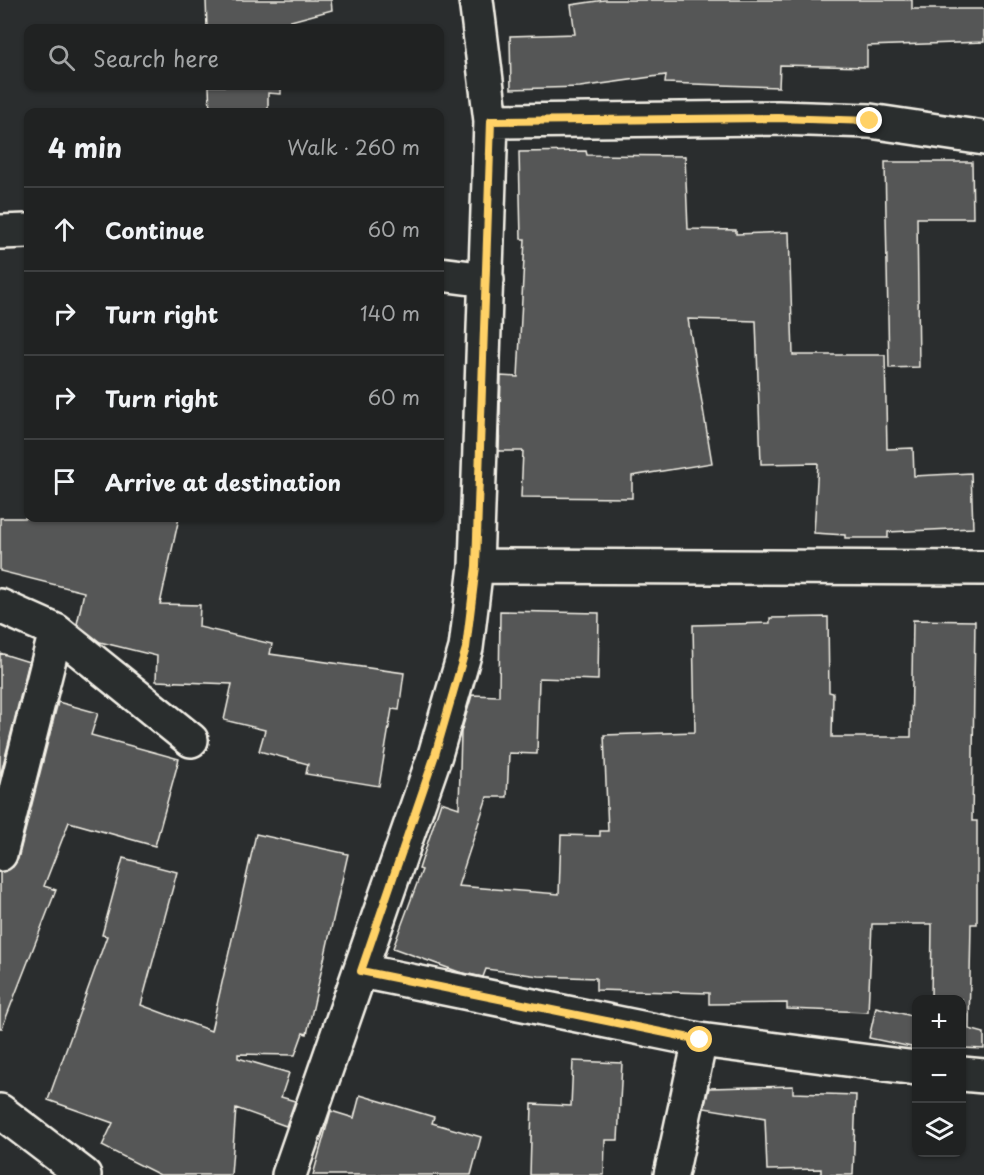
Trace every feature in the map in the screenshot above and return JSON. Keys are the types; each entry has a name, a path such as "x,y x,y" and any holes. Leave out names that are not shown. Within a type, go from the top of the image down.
{"street":[{"path":"289,1175 435,755 466,648 476,566 491,121 476,0"},
{"path":"491,121 801,119 870,121 984,138"},
{"path":"0,232 24,231"},
{"path":"444,274 487,280"},
{"path":"476,566 984,568"},
{"path":"0,606 56,631 191,740"},
{"path":"0,854 56,631"},
{"path":"361,971 700,1040 912,1067"},
{"path":"672,1175 700,1040"},
{"path":"966,1074 984,1076"},
{"path":"0,1111 84,1175"}],"building":[{"path":"206,0 331,0 332,10 280,24 207,24"},
{"path":"604,0 912,0 912,9 984,9 984,42 867,46 867,67 780,65 779,87 665,83 666,75 580,87 511,89 510,36 575,34 571,5"},
{"path":"209,90 281,90 281,94 268,93 268,108 210,108"},
{"path":"586,151 587,155 685,156 688,229 736,230 736,234 789,232 793,355 885,355 887,449 913,448 914,476 971,473 973,528 888,532 888,538 845,538 845,535 814,533 818,463 761,464 756,321 688,319 712,463 632,476 632,498 521,497 523,451 499,451 501,376 518,377 525,239 521,239 519,152"},
{"path":"885,162 972,162 973,218 917,218 919,367 889,368"},
{"path":"0,518 24,518 24,522 178,522 160,604 200,605 199,627 272,644 270,654 404,673 399,710 392,709 379,786 306,774 308,764 259,751 265,730 224,720 232,684 156,681 157,656 100,642 77,624 84,592 0,571"},
{"path":"500,611 599,613 598,680 539,678 537,754 509,753 507,797 487,797 458,886 559,894 561,835 600,836 600,831 608,831 604,735 695,732 693,625 770,623 770,618 828,617 829,692 833,693 832,737 911,737 913,620 975,621 972,821 977,821 977,924 971,924 969,1029 984,1033 984,1049 966,1048 966,995 931,995 932,924 872,924 868,1012 787,1009 787,1003 709,1004 709,993 596,990 596,978 539,976 486,969 483,977 459,972 393,948 422,870 419,869 441,802 459,808 461,732 472,695 499,696"},
{"path":"0,653 29,662 0,777"},
{"path":"58,702 98,713 91,735 179,759 155,846 69,822 44,886 56,890 2,1028 0,1028 0,872 13,867 18,859"},
{"path":"256,834 348,854 307,1034 303,1033 295,1055 238,1054 238,1058 289,1073 281,1097 295,1101 286,1126 236,1108 231,1175 160,1175 102,1146 113,1123 48,1100 107,936 102,935 123,858 177,872 141,1005 211,1031"},
{"path":"876,1007 912,1016 912,1047 869,1038"},
{"path":"573,1061 622,1063 618,1140 605,1140 604,1175 530,1175 532,1104 571,1106"},
{"path":"793,1086 793,1093 856,1095 853,1175 821,1175 821,1169 767,1170 765,1118 704,1108 709,1088"},
{"path":"360,1095 434,1117 432,1123 481,1137 471,1175 313,1175 331,1111 354,1118"}],"route":[{"path":"700,1040 361,971 435,755 466,648 476,566 491,121 778,118 870,121"}]}
